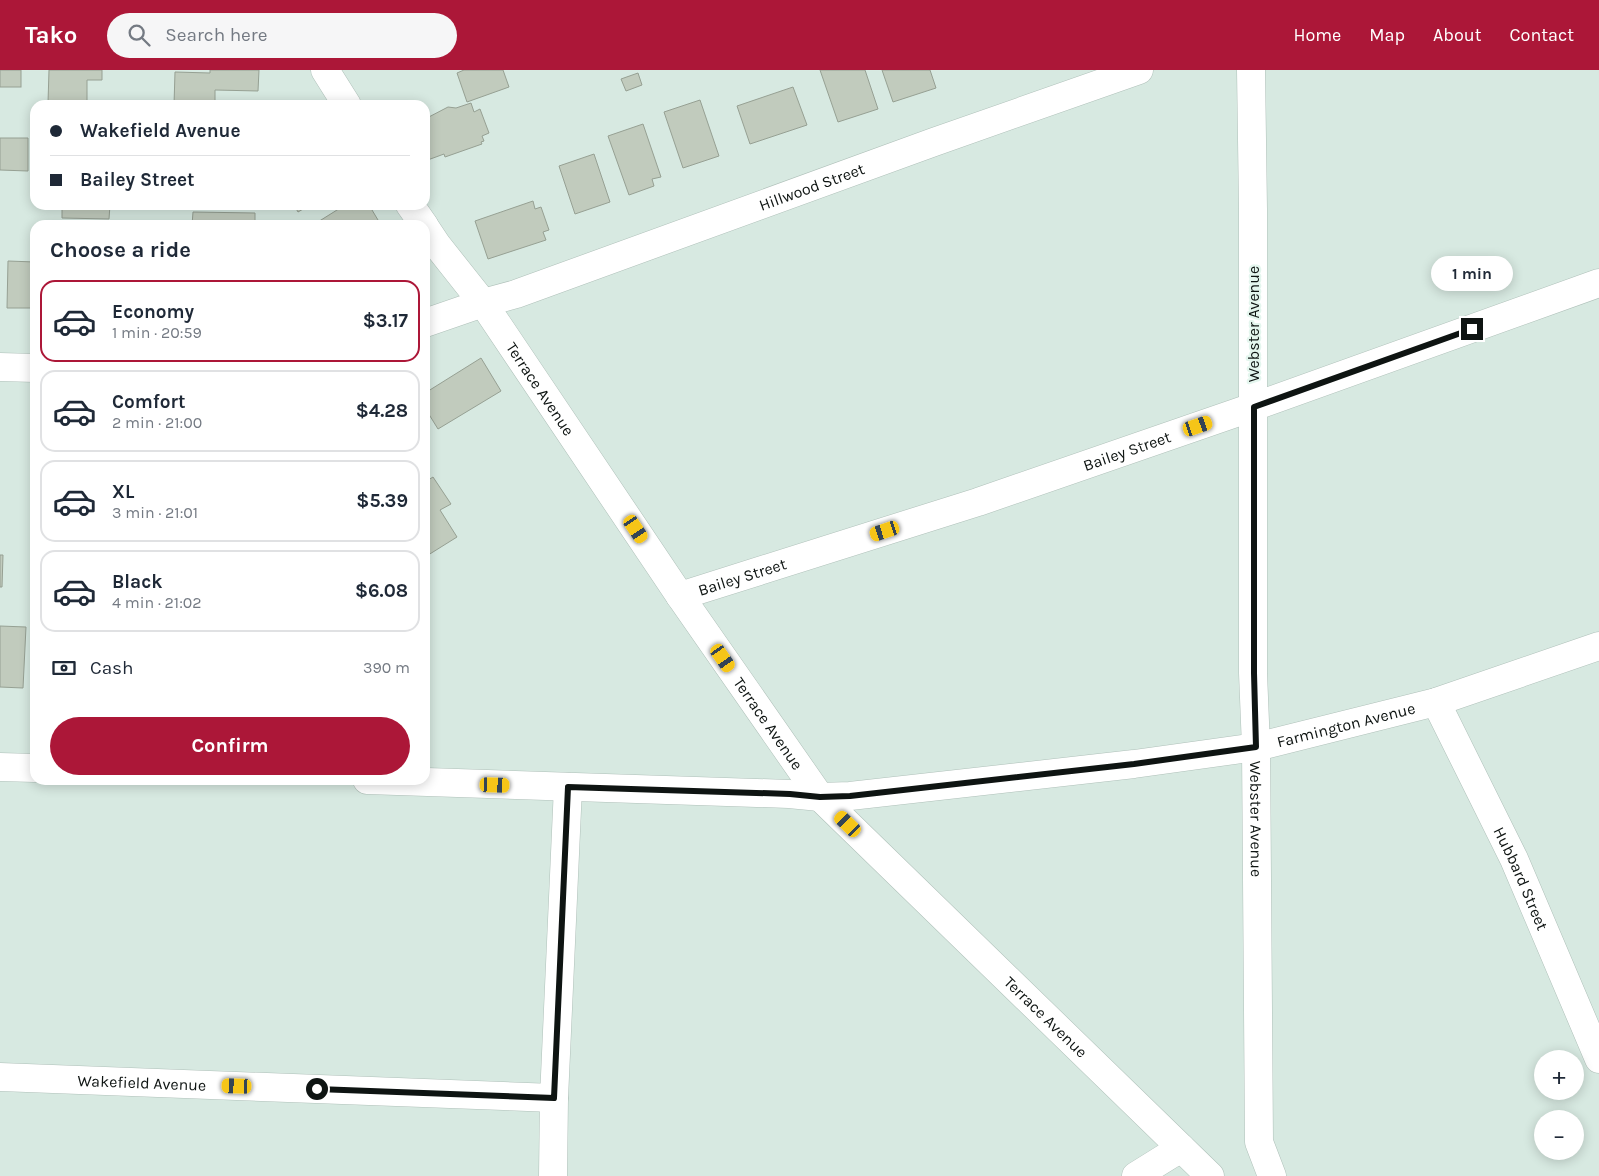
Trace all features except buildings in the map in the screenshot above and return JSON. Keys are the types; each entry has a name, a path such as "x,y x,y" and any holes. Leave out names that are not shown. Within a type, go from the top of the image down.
{"street":[{"path":"325,70 344,100"},
{"name":"Hillwood Street","path":"430,321 516,294 934,142 1139,70"},
{"name":"Webster Avenue","path":"1251,70 1259,1142 1272,1176"},
{"name":"Terrace Avenue","path":"430,235 483,303 680,596 820,797 1210,1176"},
{"name":"Bailey Street","path":"680,596 978,502 1254,407 1599,283"},
{"path":"0,367 30,368"},
{"name":"Farmington Avenue","path":"430,782 790,794 820,797 850,796 1134,764 1256,747 1436,702 1599,646"},
{"name":"Hubbard Street","path":"1436,702 1514,859 1599,1059"},
{"path":"0,767 30,768"},
{"path":"553,1176 554,1098 568,787"},
{"name":"Wakefield Avenue","path":"0,1077 554,1098"},
{"path":"1136,1176 1181,1148"}],"route":[{"path":"317,1089 554,1098 568,787 790,794 820,797 850,796 1134,764 1256,747 1254,673 1254,407 1472,329"}]}
